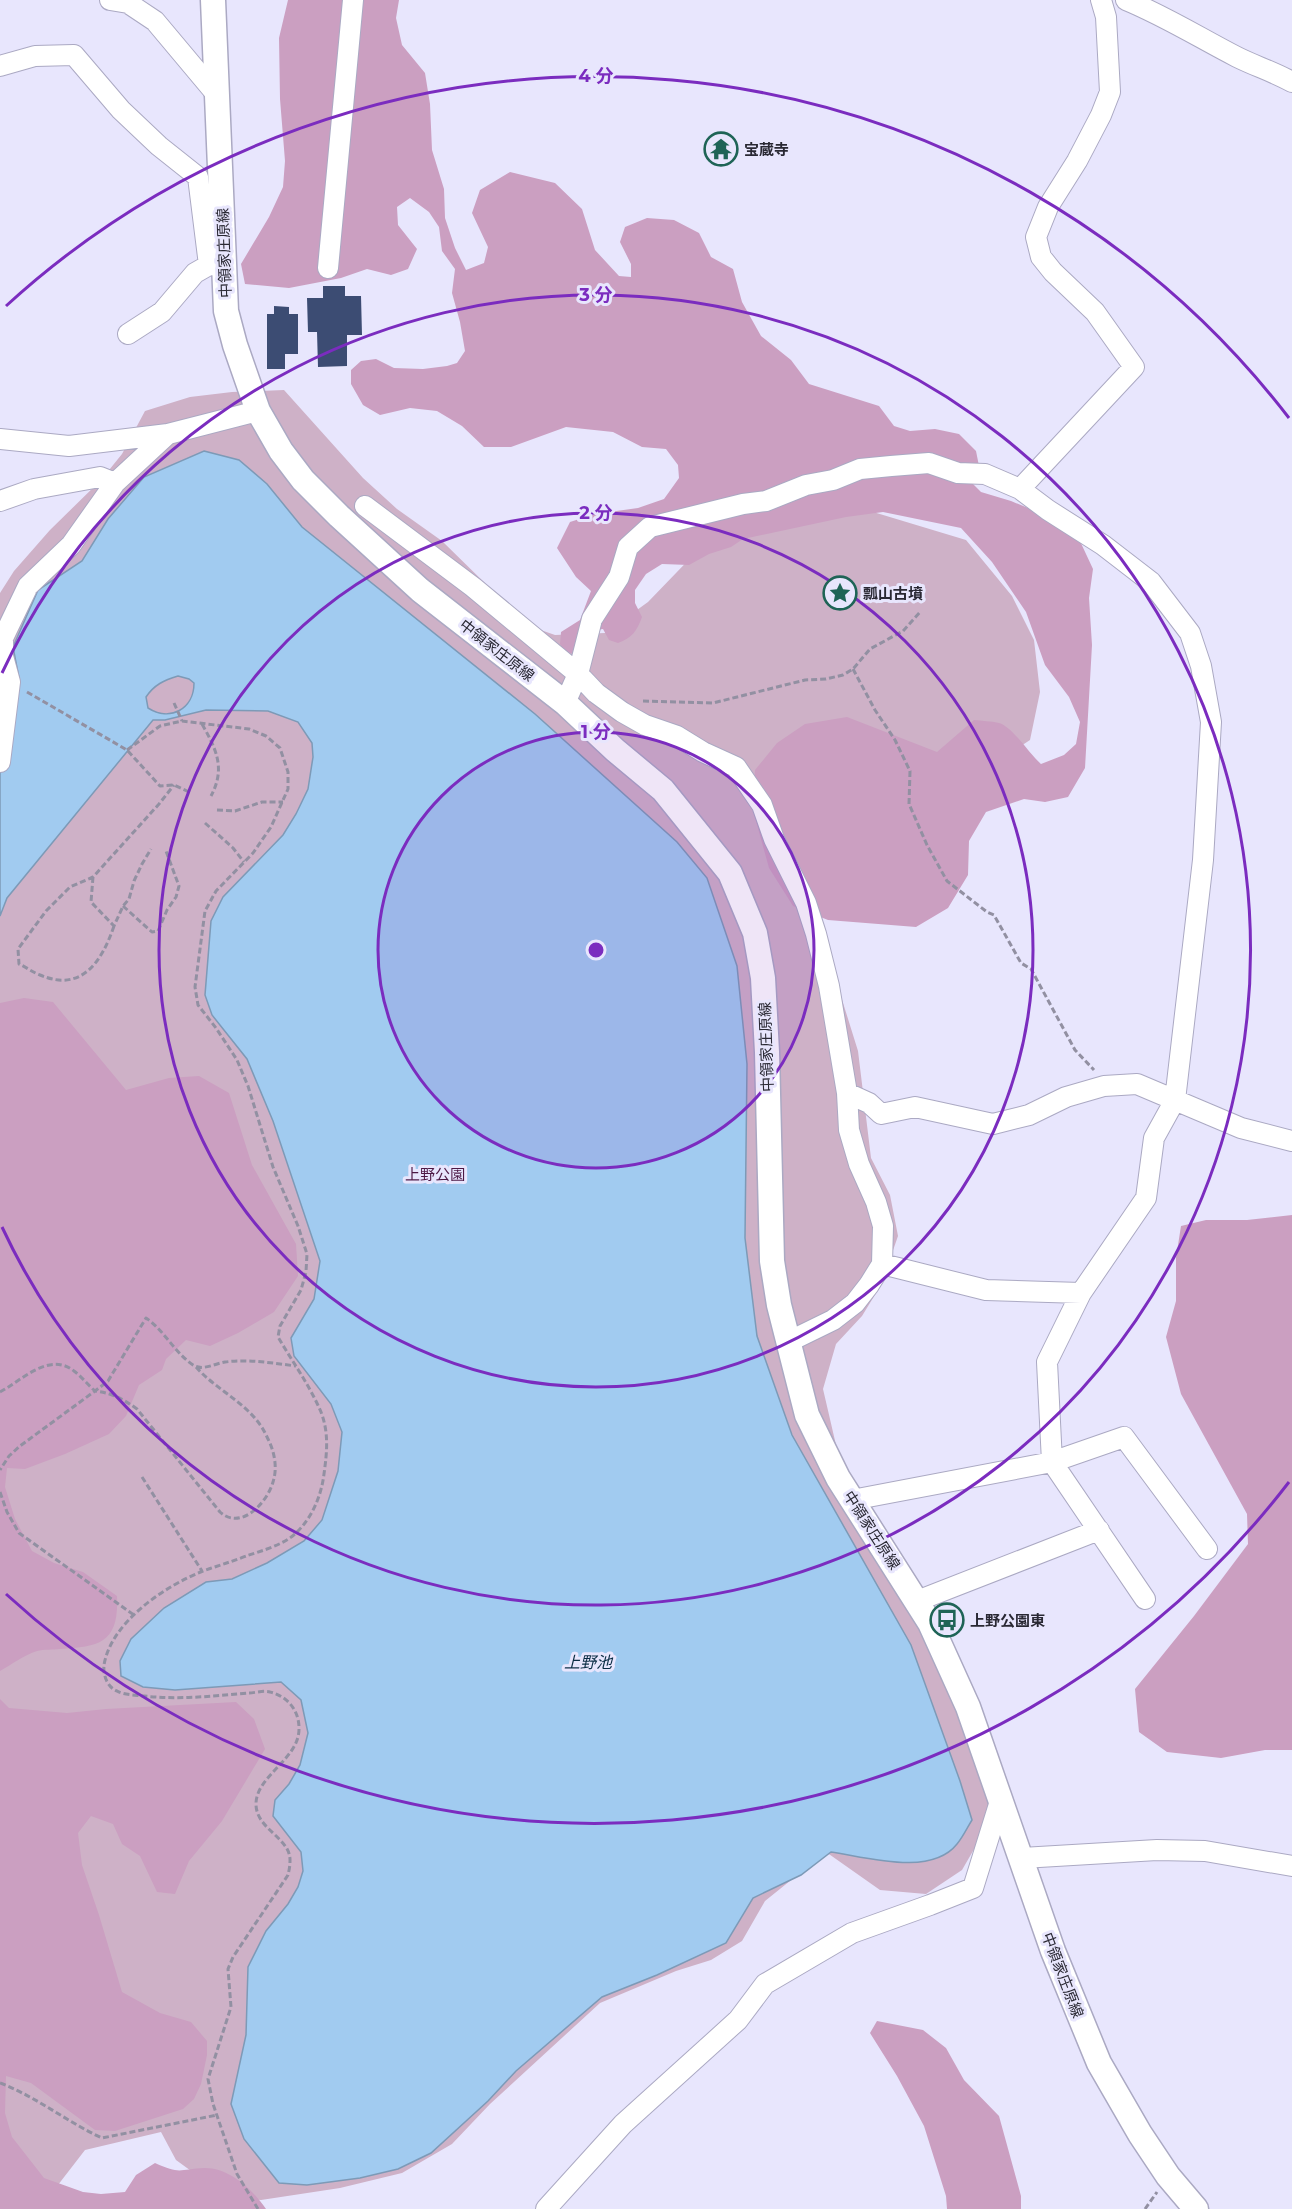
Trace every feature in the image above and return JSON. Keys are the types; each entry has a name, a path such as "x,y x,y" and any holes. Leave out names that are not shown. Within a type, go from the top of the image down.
{"main road":[{"name":"中領家庄原線","path":"213,0 217,95 217,265 226,311 240,361 258,411 281,452 303,480 339,516 420,590 565,703 615,750 663,790 730,873 755,933 763,978 772,1261 779,1305 807,1415 838,1478 930,1623 968,1707 1053,1951 1099,2063 1168,2176 1196,2209"}],"street":[{"path":"110,0 128,3 155,21 217,95"},
{"path":"328,268 352,0"},
{"path":"1020,489 1134,367 1095,312 1059,278 1041,257 1036,237 1048,207 1077,161 1101,116 1110,92 1106,17 1101,0"},
{"path":"1126,0 1156,12 1236,56 1292,82"},
{"path":"0,66 35,56 74,54 121,110 159,146 198,177 217,265 195,273 162,312 128,334"},
{"path":"0,439 69,446 168,434 258,411"},
{"path":"0,762 10,682 3,656 3,638 28,586 71,545 115,483 168,434"},
{"path":"565,703 578,674 592,619 619,578 628,547 650,527 743,504 766,501 806,485 833,480 860,470 891,466 929,463 958,473 985,474 1020,489 1103,545 1151,582 1190,633 1202,666 1211,722 1203,860 1175,1100 1154,1138 1146,1198 1081,1293 1047,1362 1052,1462 1145,1599"},
{"path":"0,501 34,489 100,477 115,483"},
{"path":"365,506 473,587 578,674 596,693 622,712 677,736 703,752 736,767 762,805 774,839 806,903 816,934 829,986 847,1093 849,1130 859,1164 884,1226 882,1264 855,1303 833,1320 788,1342"},
{"path":"847,1093 869,1103 881,1114 915,1107 993,1124 1029,1115 1066,1097 1104,1086 1137,1084 1241,1128 1292,1141"},
{"path":"882,1264 986,1290 1081,1293"},
{"path":"852,1500 1052,1462 1124,1437 1207,1549"},
{"path":"916,1601 1099,1530"},
{"path":"546,2209 623,2124 738,2020 765,1984 852,1933 973,1888 1001,1798"},
{"path":"1022,1858 1157,1850 1205,1851 1292,1866"}],"path":[{"path":"633,697 644,701 713,703 797,681 843,675 853,669 870,649 903,631 921,611"},
{"path":"853,669 907,763 910,771 909,804 927,845 947,881 994,915 1021,963 1030,969 1075,1050 1096,1072 1104,1086"},
{"path":"10,682 127,750 160,786 174,785 189,792"},
{"path":"174,703 182,721"},
{"path":"127,750 160,726 182,721 249,729 266,736 279,748 288,772 288,789 271,827 244,862 216,891 206,911 195,987 198,1005 237,1060 248,1086 273,1167 298,1226 307,1254 306,1272 300,1290 280,1326 278,1337 320,1410 327,1430 328,1449 323,1482 316,1505 293,1536 268,1548 202,1571 164,1590 134,1615 122,1629 109,1649 104,1666 106,1681 116,1691 165,1699 268,1691 286,1698 295,1711 299,1727 297,1742 260,1791 256,1804 258,1817 286,1847 291,1860 288,1875 233,1957 228,1970 231,2007 208,2079 216,2115 237,2174 258,2209"},
{"path":"202,724 217,755 219,769 218,783 212,796"},
{"path":"151,849 134,881 129,898 123,906 100,960 79,977 61,979 41,976 19,964 18,949 46,911 70,887 93,877 174,785"},
{"path":"217,810 235,811 262,802 283,802"},
{"path":"205,823 233,848 244,862"},
{"path":"123,906 152,932 158,931 179,886 166,851"},
{"path":"93,877 92,902 114,926"},
{"path":"0,1392 35,1370 48,1365 60,1365 72,1369 95,1391 108,1392 137,1409 227,1518 238,1519 260,1505 274,1481 276,1468 267,1436 254,1416 205,1377 173,1346 155,1324 146,1318 108,1380 95,1391 20,1446 9,1456 0,1470"},
{"path":"196,1367 244,1361 296,1366"},
{"path":"142,1477 202,1571"},
{"path":"0,1492 7,1512 19,1533 134,1615"},
{"path":"0,2083 39,2100 88,2132 102,2138 216,2115"}],"green space":[{"name":"上野公園","path":"284,390 363,478 397,509 442,541 532,627 555,635 605,633 648,602 704,544 850,505 966,540 1012,596 1034,640 1040,692 1030,740 995,763 774,755 830,961 858,1051 871,1158 890,1195 898,1236 881,1285 862,1316 836,1344 823,1389 836,1445 869,1518 984,1744 992,1818 962,1870 926,1894 880,1890 826,1852 765,1901 742,1941 711,1960 676,1971 600,2003 490,2104 452,2144 402,2173 340,2188 261,2200 227,2197 176,2160 161,2132 85,2150 51,2194 0,2209 0,593 14,571 50,530 101,480 122,454 145,411 190,397 232,392"}],"shaded area":[{"path":"288,0 399,0 396,18 402,45 425,73 430,104 432,150 444,189 445,218 455,248 466,270 484,263 488,247 472,213 480,190 510,172 555,183 582,209 595,250 619,276 631,277 631,264 620,242 625,227 647,218 674,220 699,233 711,257 733,269 742,302 761,336 791,360 809,384 879,406 894,426 910,431 935,429 959,434 976,451 979,466 973,484 981,492 1045,515 1079,539 1093,569 1089,598 1092,645 1085,768 1068,797 1045,802 1024,799 986,812 969,841 968,875 948,908 916,927 828,920 793,906 769,868 753,810 755,770 777,743 805,724 847,717 937,752 974,720 996,722 1010,730 1041,764 1064,755 1076,744 1080,722 1069,697 1045,665 1026,612 992,562 961,528 883,512 846,517 743,539 731,547 709,554 689,565 662,564 646,574 635,590 635,603 642,617 636,630 627,639 618,643 609,640 603,629 596,630 577,655 564,651 560,644 561,632 580,620 591,591 576,577 557,548 570,522 595,514 638,508 664,499 679,478 678,465 666,449 642,447 613,432 566,427 511,447 484,447 462,426 437,411 410,408 380,415 363,405 351,384 351,370 361,361 376,359 394,368 423,369 457,363 465,351 452,293 455,269 442,251 439,227 429,212 410,198 397,207 398,225 417,249 408,269 391,275 367,269 341,278 289,288 245,284 241,264 269,217 283,187 285,161 280,99 279,38"},
{"path":"24,998 53,1002 126,1090 169,1078 199,1076 229,1093 252,1165 296,1244 298,1276 274,1312 238,1333 210,1346 186,1340 166,1359 162,1370 139,1385 126,1416 109,1434 25,1469 7,1468 5,1487 15,1519 32,1551 54,1563 83,1572 117,1596 117,1611 115,1623 105,1639 86,1646 37,1651 0,1671 0,1003"},
{"path":"1292,1215 1292,1750 1265,1750 1221,1758 1167,1752 1139,1732 1135,1689 1248,1544 1247,1514 1181,1394 1166,1337 1176,1301 1176,1258 1181,1226 1206,1220 1247,1220"},
{"path":"0,1699 9,1708 67,1713 236,1702 254,1719 265,1749 222,1821 189,1861 175,1894 157,1892 140,1856 122,1844 113,1824 91,1816 78,1833 82,1865 122,1992 160,2013 191,2022 207,2041 207,2055 201,2084 194,2099 183,2109 115,2131 95,2130 31,2083 6,2076 5,2113 12,2137 44,2178 83,2192 101,2194 125,2192 136,2175 155,2163 175,2170 214,2169 240,2181 266,2209 0,2209"},
{"path":"877,2021 923,2030 946,2048 964,2080 999,2116 1021,2196 1021,2209 947,2209 946,2196 924,2126 870,2033"}],"water":[{"name":"上野池","path":"204,451 239,460 267,484 302,527 535,714 677,842 707,878 737,966 747,1064 745,1238 757,1336 792,1435 911,1645 972,1820 957,1844 946,1854 931,1860 897,1862 831,1852 801,1875 753,1898 726,1943 602,1997 516,2071 488,2101 431,2153 398,2169 360,2178 307,2185 279,2183 244,2139 231,2104 246,2035 248,1967 266,1931 288,1904 298,1887 303,1871 301,1852 273,1816 275,1800 289,1784 300,1765 308,1733 301,1700 281,1682 175,1690 143,1687 121,1676 120,1661 131,1639 164,1608 206,1582 232,1579 267,1563 304,1541 322,1520 338,1471 342,1432 331,1404 294,1356 291,1338 314,1299 320,1261 273,1121 247,1059 212,1015 205,995 211,921 223,897 283,835 296,814 308,789 313,757 312,743 298,722 268,711 206,710 165,720 153,720 7,898 0,916 0,738 15,714 19,678 13,647 38,590 82,561 108,519 144,477","holes":["178,676 194,683 193,692 185,706 172,713 164,714 148,708 146,697 156,686"]}],"building":[{"path":"323,286 345,286 345,296 361,296 362,335 347,335 347,366 318,367 317,332 308,332 307,298 323,298"},
{"path":"274,306 289,307 289,314 298,314 298,354 285,354 285,369 267,369 267,314 274,314"}],"place":[{"name":"宝蔵寺","path":"721,149"},
{"name":"瓢山古墳","path":"840,593"},
{"name":"上野公園東","path":"947,1620"}]}
